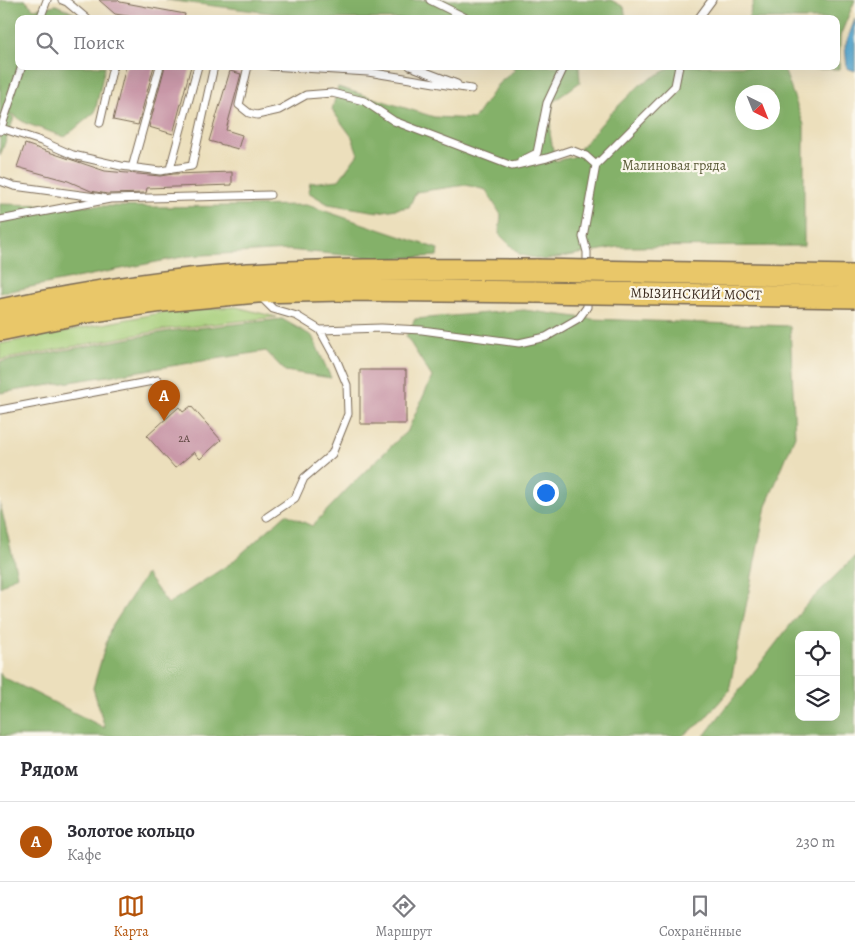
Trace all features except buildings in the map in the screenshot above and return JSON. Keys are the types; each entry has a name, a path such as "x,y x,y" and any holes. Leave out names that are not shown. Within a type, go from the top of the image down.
{"main road":[{"name":"МЫЗИНСКИЙ МОСТ","path":"0,310 91,292 247,274 354,270 537,270 855,276"},
{"name":"МЫЗИНСКИЙ МОСТ","path":"0,330 86,312 162,301 257,292 344,290 855,297"}],"lane":[{"path":"41,15 47,0"},
{"path":"62,0 82,15"},
{"path":"430,0 460,15"},
{"path":"701,15 712,0"},
{"path":"21,70 1,129 41,141 73,155 132,168 160,171 192,166 213,70"},
{"path":"100,123 112,70"},
{"path":"132,168 159,70"},
{"path":"170,169 197,70"},
{"path":"247,70 239,105 249,113 257,115 279,110 306,95 332,93 364,101 394,121 512,166 571,150 586,156 596,165"},
{"path":"335,70 368,72 471,89 421,70"},
{"path":"512,166 537,153 547,103 564,70"},
{"path":"320,330 381,328 422,330 519,343 546,336 579,318 587,307 587,252 583,237 596,165 675,86 678,70"},
{"path":"0,181 14,186 110,199"},
{"path":"0,220 110,199 270,194"},
{"path":"257,292 273,309 297,316 320,330 338,361 346,385 348,414 332,454 304,478 295,498 267,517"},
{"path":"0,410 158,380"}],"green space":[{"path":"0,0 25,0 34,9 56,5 78,15 15,15 15,70 104,70 95,112 65,137 25,123 7,111 14,118 0,156"},
{"path":"166,0 611,0 624,7 625,15 287,15"},
{"name":"Малиновая гряда","path":"754,0 855,0 840,36 840,15 749,15"},
{"name":"Малиновая гряда","path":"515,70 579,70 580,82 553,102 550,133 555,161 573,157 609,115 641,84 666,70 784,70 804,125 804,246 618,247 545,260 520,255 499,234 501,215 486,190 466,185 416,192 409,207 378,212 328,204 308,192 310,183 339,180 358,154 352,137 332,110 338,87 434,117 474,119 498,84"},
{"path":"0,204 154,207 307,205 438,249 437,256 388,259 288,250 187,256 0,293"},
{"path":"236,307 276,317 168,329 0,360 0,344 170,311"},
{"path":"524,310 592,319 790,326 795,436 766,506 729,691 701,723 682,736 0,736 0,673 3,677 105,728 93,688 110,630 146,574 168,604 231,563 286,514 312,526 408,430 432,377 406,336 415,319"},
{"path":"282,319 312,336 331,378 285,371 266,351 0,393 0,362 170,331"},
{"path":"0,503 17,575 0,587"},
{"path":"855,556 855,736 704,736 805,606"}],"water":[{"path":"855,19 855,71 847,68 845,46"}],"place":[{"name":"Золотое кольцо","path":"164,421"}]}
